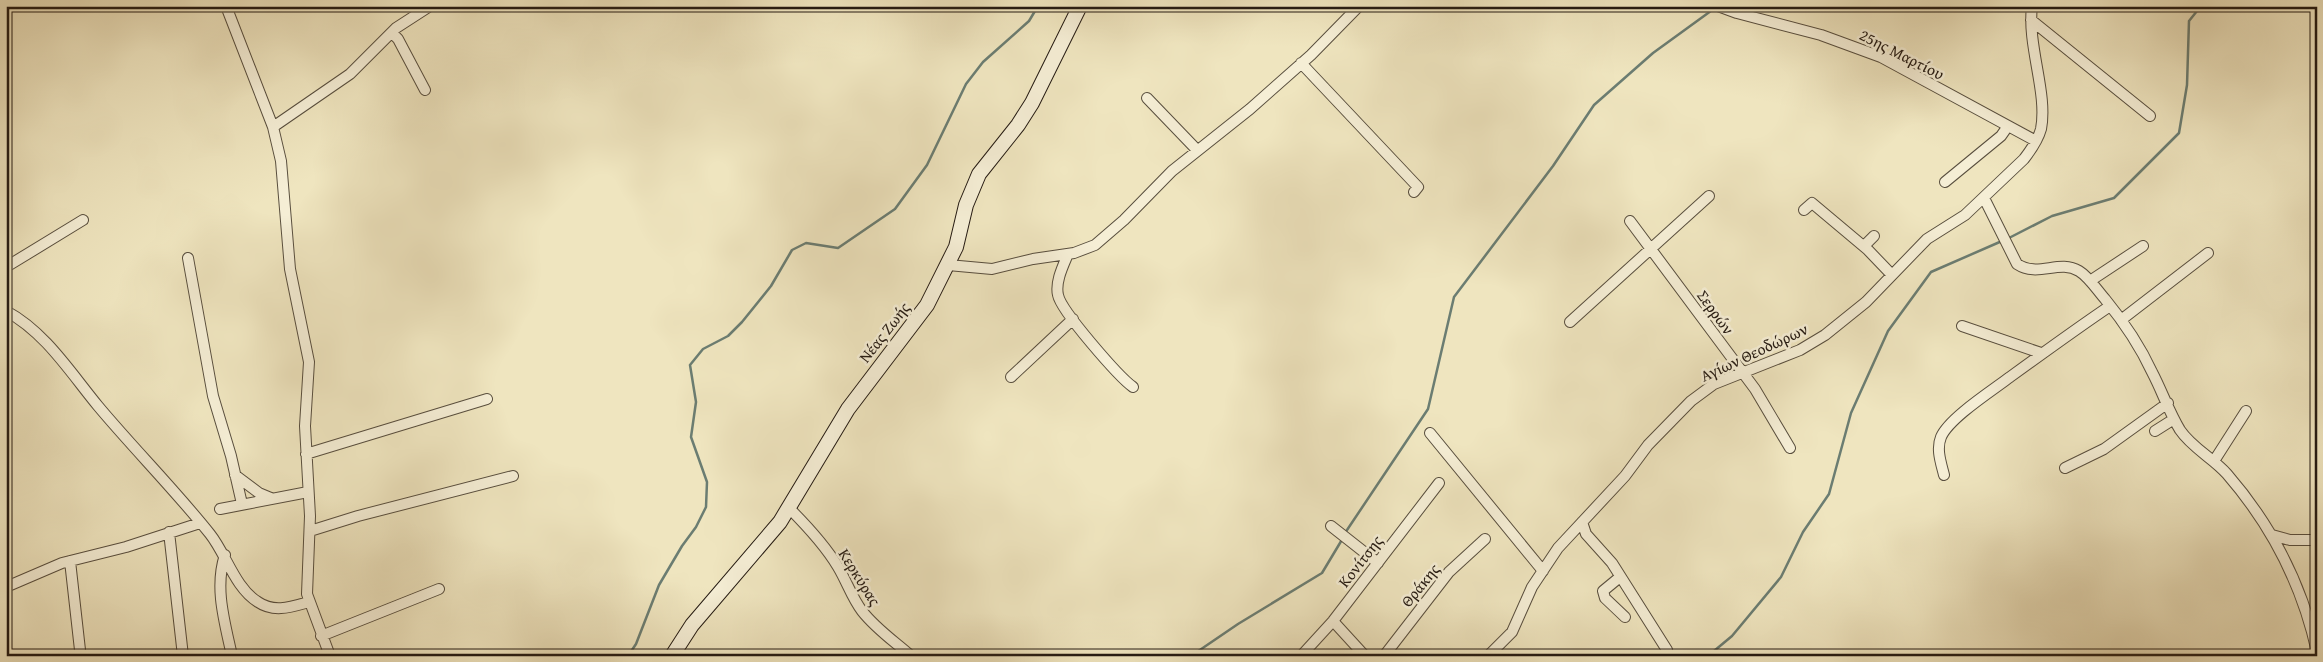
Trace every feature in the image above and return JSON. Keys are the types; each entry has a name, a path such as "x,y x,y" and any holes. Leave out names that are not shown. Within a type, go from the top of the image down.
{"street":[{"path":"226,6 273,127 281,161 290,269 308,353 309,376 305,426 310,531 306,571 308,602 330,656"},
{"path":"273,127 350,74 392,33 430,6"},
{"name":"Νέας Ζωής","path":"672,656 686,633 780,522 848,409 918,317 948,265 956,247 969,197 979,174 1018,125 1032,103 1080,6"},
{"path":"948,265 992,269 1032,259 1084,250 1106,236 1172,171 1250,109 1301,63 1359,6"},
{"name":"25ης Μαρτίου","path":"1718,6 1737,13 1821,35 1866,50 2036,141"},
{"name":"Αγίων Θεοδώρων","path":"1488,656 1512,632 1527,596 1558,548 1625,476 1648,445 1691,401 1714,384 1812,343 1866,302 1927,239 1965,216 2024,159 2036,141 2041,127 2042,113 2030,20 2032,6"},
{"path":"2030,20 2150,116"},
{"path":"392,33 398,39 425,90"},
{"path":"1301,63 1418,187 1414,192"},
{"path":"1147,98 1197,150"},
{"path":"1945,182 2001,136 2008,126"},
{"path":"1570,322 1709,196"},
{"path":"1984,198 2017,264 2024,269 2033,271 2069,267 2079,271 2090,281 2121,320 2148,364 2174,419 2185,437 2214,461 2240,491 2283,553 2308,616 2317,652"},
{"path":"1804,210 1812,203 1864,246 1892,275"},
{"path":"6,267 82,220"},
{"name":"Σερρών","path":"1630,221 1743,372 1768,408 1790,448"},
{"path":"1864,246 1874,236"},
{"path":"2090,281 2142,246"},
{"path":"2121,320 2208,253"},
{"path":"1068,254 1058,282 1058,295 1062,305 1118,374 1133,387"},
{"path":"188,258 213,396 242,504"},
{"path":"1944,475 1939,447 1940,438 1946,430 1964,412 2041,354 2110,306"},
{"path":"6,311 27,324 50,347 200,523 225,555 236,576 256,601 267,608 279,609 308,602"},
{"path":"1011,377 1073,319"},
{"path":"1962,326 2041,354"},
{"path":"306,454 487,399"},
{"path":"2065,468 2104,449 2168,404"},
{"path":"2214,461 2246,412"},
{"path":"2155,431 2174,419"},
{"path":"1430,433 1543,571"},
{"path":"235,474 259,493 271,498"},
{"path":"310,531 358,516 512,476"},
{"name":"Κονίτσης","path":"1301,656 1333,621 1439,482"},
{"path":"220,510 271,498 308,492"},
{"name":"Κερκύρας","path":"789,508 829,554 838,567 852,596 871,621 911,656"},
{"path":"1582,522 1586,534 1612,563 1668,650"},
{"path":"6,587 70,561 126,547 200,523"},
{"path":"1331,526 1378,563"},
{"path":"168,532 182,656"},
{"path":"2272,535 2304,541 2317,540"},
{"name":"Θράκης","path":"1384,656 1445,577 1485,539"},
{"path":"2283,553 2304,541"},
{"path":"225,555 220,570 219,584 232,656"},
{"path":"70,561 80,650"},
{"path":"1620,577 1603,591 1605,598 1625,617"},
{"path":"321,636 439,589"},
{"path":"1333,621 1365,656"}],"waterway":[{"path":"628,656 636,644 659,585 682,546 696,527 706,507 707,482 691,437 696,402 690,365 703,349 728,336 742,322 771,286 792,250 806,243 838,248 895,209 927,165 966,84 983,62 1029,21 1038,6"},
{"path":"2007,239 2052,216 2114,198 2179,133 2187,85 2189,21 2201,6"},
{"path":"1345,533 1428,409 1454,297 1553,166 1594,105 1653,53 1715,8"},
{"path":"1708,656 1732,636 1781,577 1803,532 1829,494 1851,413 1888,331 1931,272 2002,241"},
{"path":"1191,656 1238,624 1322,573 1343,538"}]}
